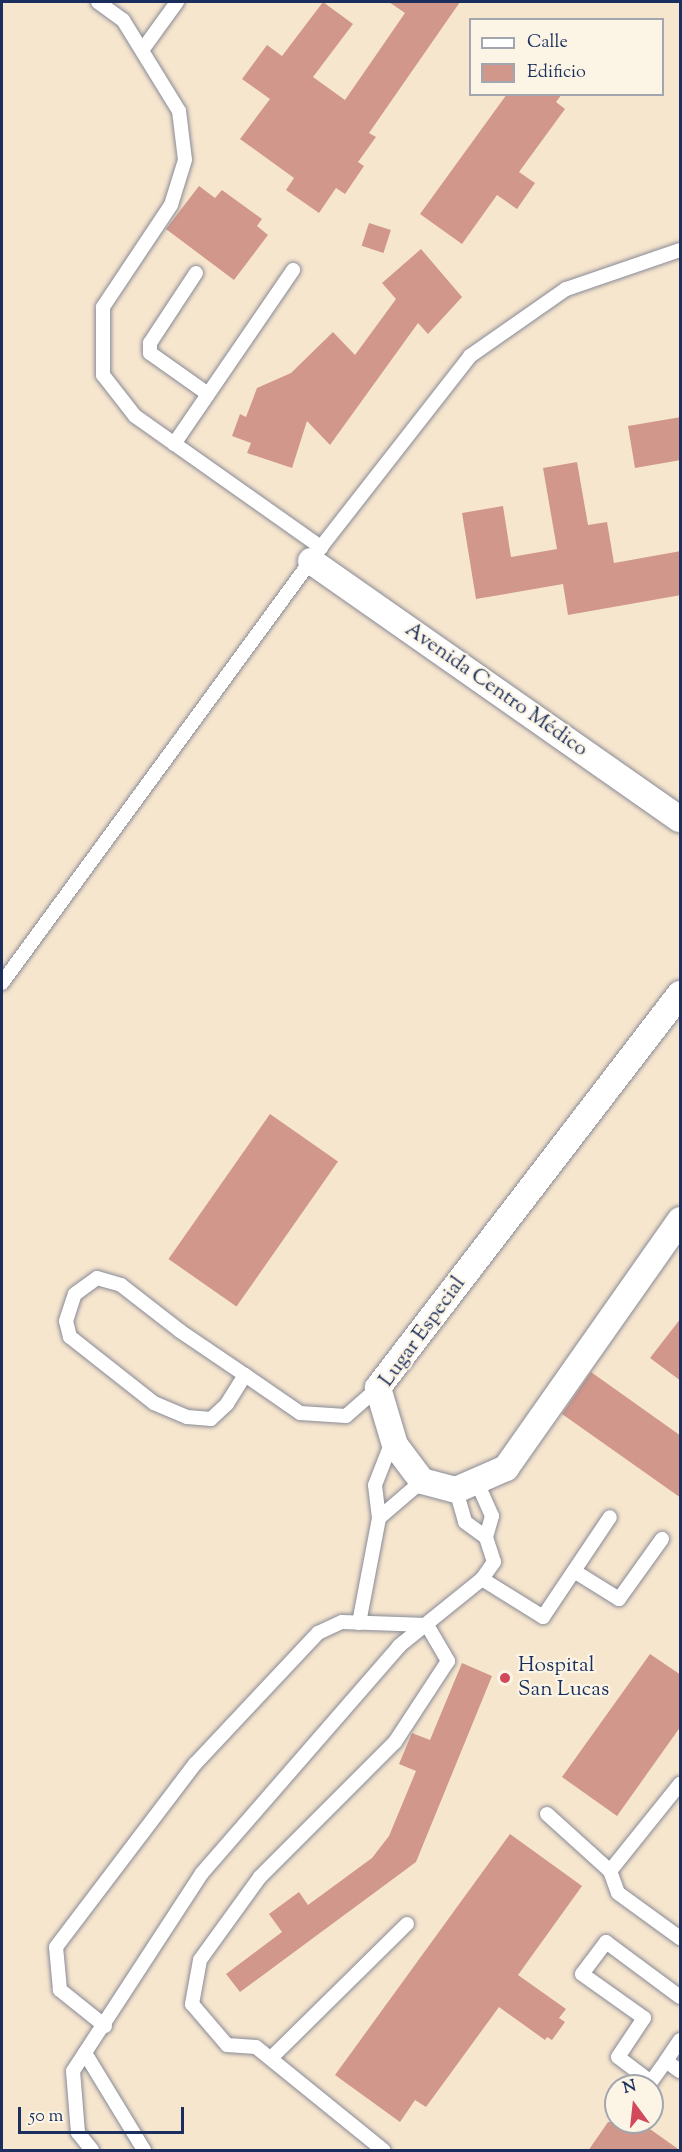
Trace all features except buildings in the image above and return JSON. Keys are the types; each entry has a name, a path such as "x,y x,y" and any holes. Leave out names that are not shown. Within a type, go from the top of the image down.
{"street":[{"name":"Avenida Centro Médico","path":"316,554 681,819"},
{"name":"Lugar Especial","path":"422,1481 393,1439 378,1388 681,994"},
{"path":"422,1481 466,1485 506,1468 681,1220"}],"lane":[{"path":"98,2 123,20 180,111 185,160 171,205 103,307 103,375 135,416 316,554"},
{"path":"143,49 177,2"},
{"path":"2,983 316,554 470,356 566,289 681,250"},
{"path":"174,444 293,270"},
{"path":"196,273 150,343 150,353 208,394"},
{"path":"245,1375 227,1404 211,1419 188,1417 154,1403 70,1336 66,1321 75,1294 97,1278 121,1285 300,1413 346,1416 378,1388"},
{"path":"359,1623 379,1518 375,1485 393,1439"},
{"path":"379,1518 422,1481"},
{"path":"466,1485 465,1522 486,1537"},
{"path":"92,2151 78,2133 73,2071 105,2026 202,1873 399,1646 482,1579 494,1562 486,1537 492,1516 466,1485"},
{"path":"482,1579 543,1617 610,1517"},
{"path":"574,1571 619,1599 663,1539"},
{"path":"105,2026 60,1990 56,1947 195,1764 260,1692 318,1634 342,1622 427,1625"},
{"path":"383,2151 256,2047 227,2045 192,2004 200,1960 260,1877 395,1742 448,1660 427,1625"},
{"path":"610,1871 681,1784"},
{"path":"547,1814 610,1871 618,1893 681,1938"},
{"path":"271,2058 407,1924"},
{"path":"681,1997 606,1942 582,1974 644,2018 618,2057 651,2082 681,2040"},
{"path":"85,2053 144,2151"},
{"path":"666,2061 681,2071"}],"place":[{"name":"Hospital San Lucas","path":"505,1678"}]}
